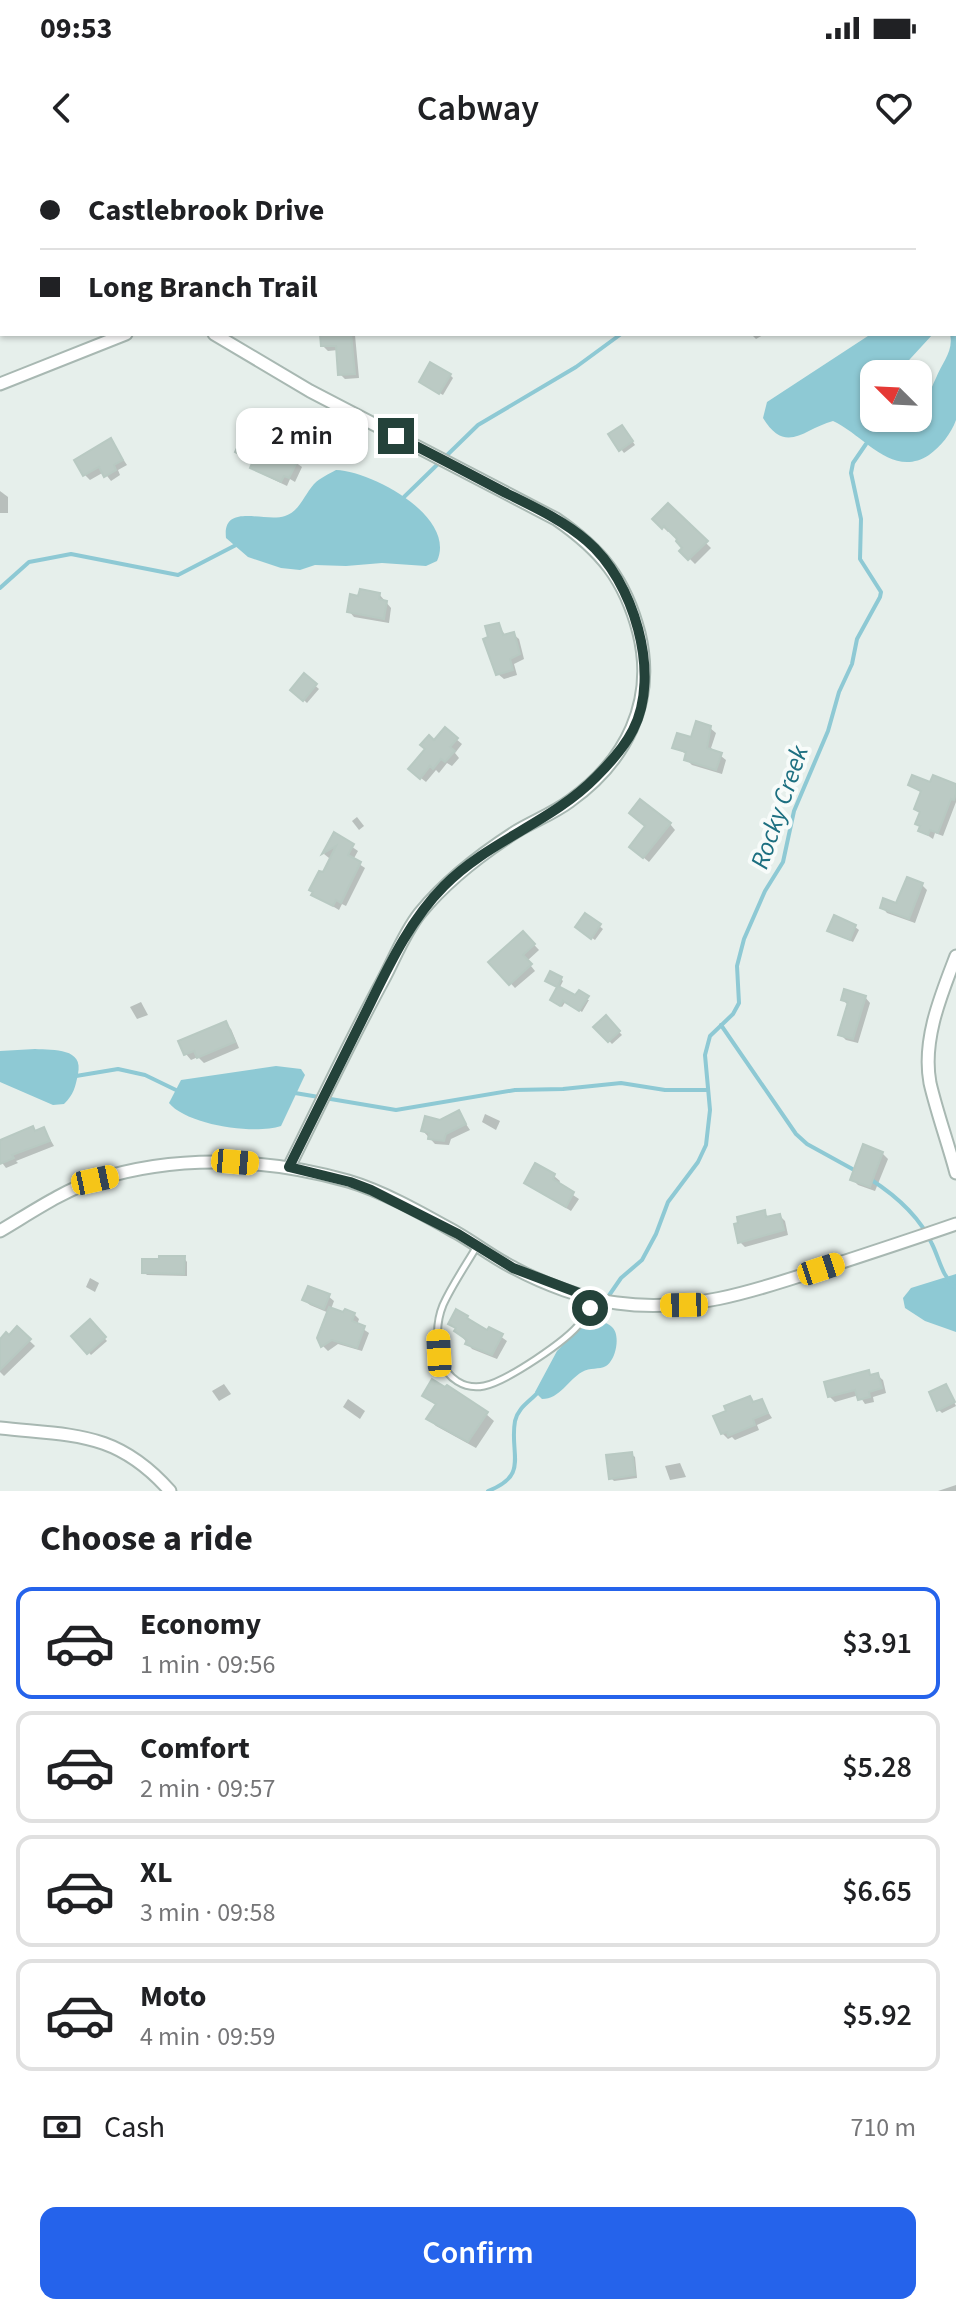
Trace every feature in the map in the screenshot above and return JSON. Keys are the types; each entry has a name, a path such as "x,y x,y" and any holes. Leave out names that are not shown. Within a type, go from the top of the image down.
{"street":[{"path":"0,384 121,336"},
{"path":"217,336 310,391 556,519 588,541 620,585 634,614 644,653 644,691 634,727 619,753 570,801 517,831 475,860 444,886 417,917 289,1167"},
{"path":"956,956 938,1004 929,1064 930,1081 956,1173"},
{"path":"0,1231 95,1180 187,1163 235,1162 289,1167 371,1190 477,1245 513,1268 592,1298 642,1306 684,1305 746,1294 956,1224"},
{"path":"0,1428 102,1441 151,1469 170,1491"}],"lane":[{"path":"477,1245 442,1307 438,1330 444,1371 459,1384 482,1387 538,1358 581,1323 592,1298"}],"water":[{"path":"868,336 931,336 909,360 860,360 860,432 932,432 932,387 949,351 950,336 956,336 956,420 938,448 916,461 903,462 891,458 833,421 788,437 771,429 763,418 767,402"},
{"path":"336,470 370,478 408,499 435,528 440,544 437,561 426,566 382,563 315,565 300,570 281,568 248,557 226,538 231,520 238,517 290,514 314,484"},
{"path":"35,1049 66,1052 76,1059 79,1066 75,1087 64,1104 53,1105 0,1082 0,1051"},
{"path":"276,1066 301,1069 305,1075 281,1126 255,1129 222,1126 190,1117 169,1103 181,1080"},
{"path":"956,1274 956,1332 925,1321 905,1308 903,1298 911,1288"},
{"path":"589,1318 607,1324 615,1331 617,1341 612,1358 606,1366 582,1372 559,1393 542,1399 535,1392 557,1351"}],"building":[{"path":"320,336 351,336 355,374 338,375 336,346 321,346"},
{"path":"430,362 451,374 439,394 419,382"},
{"path":"622,425 633,441 619,451 608,434"},
{"path":"244,433 253,437 255,434 288,449 286,454 298,460 289,478 284,476 281,482 250,468 253,461 235,452"},
{"path":"111,438 123,460 114,465 116,470 104,477 99,467 83,476 74,460"},
{"path":"668,503 708,541 688,560 679,551 682,548 677,539 652,519"},
{"path":"360,589 380,593 379,599 387,601 384,619 347,612 350,594 358,596"},
{"path":"499,623 503,635 514,632 520,654 510,659 513,670 496,675 483,639 488,637 485,626"},
{"path":"304,673 317,684 303,701 290,690"},
{"path":"696,721 711,726 707,748 722,753 716,770 684,760 686,752 672,748 677,733 691,737"},
{"path":"445,727 458,738 450,747 455,751 445,762 441,759 433,769 430,766 420,779 408,769 425,749 420,745 429,735 434,740"},
{"path":"912,775 930,782 933,775 956,784 954,800 951,799 938,833 930,830 928,835 918,831 920,826 915,824 920,812 914,809 921,791 908,785"},
{"path":"640,799 671,823 643,858 629,847 645,826 629,813"},
{"path":"334,832 354,844 348,855 361,862 341,903 336,900 333,906 311,895 313,892 309,890 319,871 323,872 336,846 322,854"},
{"path":"907,877 923,883 909,919 880,908 883,898 896,903"},
{"path":"585,913 601,924 591,939 575,927"},
{"path":"834,915 856,925 850,940 827,931"},
{"path":"523,931 535,944 523,955 532,964 509,985 488,962"},
{"path":"550,971 562,977 558,986 575,995 579,990 589,996 579,1011 563,1001 560,1006 550,1000 557,987 545,981"},
{"path":"844,989 866,996 853,1039 838,1035 848,1002 841,1000"},
{"path":"606,1015 620,1031 608,1042 593,1027"},
{"path":"226,1021 235,1042 197,1058 194,1051 184,1055 178,1041"},
{"path":"459,1110 466,1124 446,1134 444,1141 428,1139 429,1133 421,1131 425,1116 440,1120"},
{"path":"33,1126 35,1131 44,1127 50,1141 12,1155 14,1158 0,1164 0,1140"},
{"path":"863,1144 883,1152 870,1187 850,1180"},
{"path":"535,1163 555,1174 553,1179 574,1192 566,1207 524,1183"},
{"path":"765,1210 766,1217 780,1214 784,1230 738,1243 734,1224 738,1223 737,1217"},
{"path":"159,1256 185,1256 184,1274 142,1273 142,1259 159,1259"},
{"path":"308,1286 330,1294 324,1309 302,1300"},
{"path":"329,1307 355,1313 352,1321 365,1326 357,1348 332,1340 321,1347 317,1338"},
{"path":"456,1309 487,1330 489,1327 503,1334 492,1355 465,1344 467,1340 448,1324"},
{"path":"90,1319 106,1337 87,1354 71,1336"},
{"path":"17,1326 31,1339 0,1370 0,1339"},
{"path":"869,1370 870,1375 878,1373 882,1388 869,1392 870,1397 858,1400 855,1390 828,1397 824,1382"},
{"path":"432,1379 445,1387 447,1385 488,1412 468,1442 426,1419 436,1404 422,1396"},
{"path":"946,1384 955,1402 937,1411 929,1392"},
{"path":"750,1396 753,1402 762,1399 768,1413 753,1419 755,1425 728,1436 727,1432 721,1434 713,1416 726,1411 724,1406"},
{"path":"632,1452 635,1475 609,1479 606,1455"}],"waterway":[{"path":"404,497 478,425 576,367 618,336"},
{"name":"Rocky Creek","path":"590,1323 621,1278 642,1260 668,1202 698,1162 706,1145 710,1110 705,1055 710,1036 733,1014 739,1003 737,966 744,939 765,891 783,862 794,811 828,731 839,692 852,664 857,639 880,597 881,592 860,559 861,519 851,473 853,463 866,444"},
{"path":"0,588 29,562 71,554 178,575 236,545"},
{"path":"721,1025 796,1134 807,1144 856,1171"},
{"path":"76,1076 118,1069 145,1075 178,1091"},
{"path":"295,1093 396,1110 515,1090 621,1083 665,1090 708,1090"},
{"path":"870,1179 914,1216 932,1244 944,1273 956,1288"},
{"name":"Rocky Creek","path":"488,1491 501,1485 513,1471 515,1421 522,1408 539,1391"}],"route":[{"path":"396,436 556,519 588,541 604,559 634,614 644,653 644,691 634,727 619,753 595,779 570,801 517,831 475,860 444,886 417,917 289,1167 350,1182 407,1207 513,1268 592,1298 590,1308"}]}
